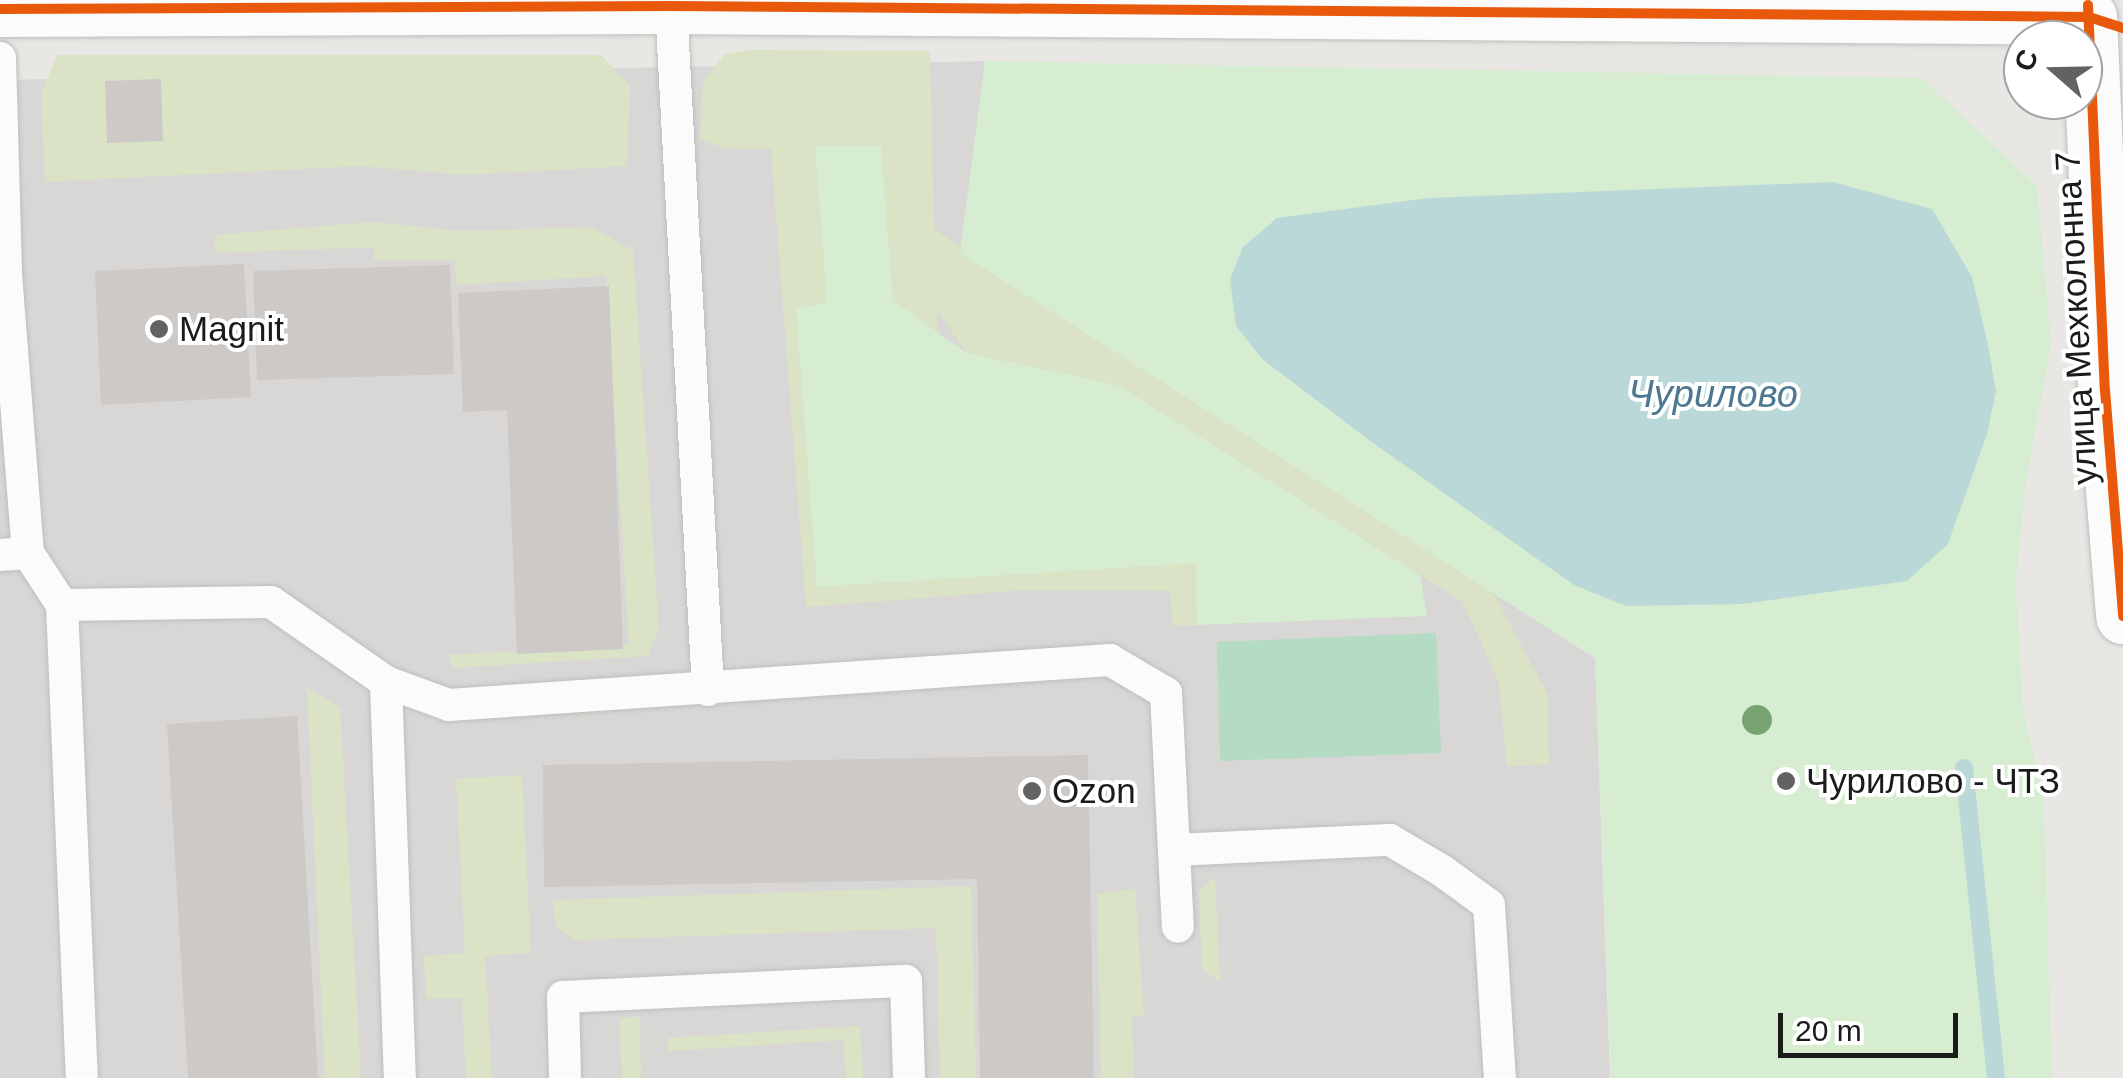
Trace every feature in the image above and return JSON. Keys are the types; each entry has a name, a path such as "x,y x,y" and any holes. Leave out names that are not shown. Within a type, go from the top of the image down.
{"street":[{"path":"0,9 671,6"},
{"name":"улица Мехколонна 7","path":"671,6 2088,17 2113,342 2123,616"}],"lane":[{"path":"671,6 708,690"},
{"path":"0,58 3,274 14,554 62,605 82,1078"},
{"path":"62,605 271,602 386,682 449,705 1110,660 1166,692 1178,927"},
{"path":"386,682 400,1078"},
{"path":"1175,850 1390,840 1488,905 1482,1007 1500,1078"},
{"path":"566,1078 563,997 906,982 909,1078"}],"shaded area":[{"path":"991,61 960,253 1595,658 1610,1078 0,1078 0,80"},
{"path":"769,253 802,614 1023,597 1025,629 775,649 758,641 729,257"},
{"path":"453,788 461,949 420,951 411,790"},
{"path":"1377,870 1430,913 1226,922 1223,882"},
{"path":"1197,926 1199,970 1223,986 1221,941 1463,928 1471,1078 1154,1078 1147,928"},
{"path":"527,957 532,1073 494,1075 489,958"},
{"path":"856,991 858,1021 662,1033 660,1003"},
{"path":"454,1005 459,1078 423,1078 419,1008"}],"green space":[{"path":"748,50 930,51 934,229 1489,585 1548,695 1549,764 1507,766 1499,682 1462,601 1118,385 967,353 936,309 949,414 1197,563 1197,625 1173,626 1170,591 1023,590 806,607 771,149 725,149 700,139 703,81 724,55","holes":["881,146 893,300 938,579 818,587 796,310 827,303 815,148"]},
{"path":"57,55 601,55 630,86 627,166 466,175 360,166 45,182 41,94"},
{"path":"985,61 1922,78 2037,186 2051,344 2025,488 2016,583 2023,708 2044,804 2052,1078 1611,1078 1595,658 960,253"},
{"path":"881,146 893,301 967,353 1118,385 1420,575 1427,616 1197,625 1196,563 817,587 796,309 827,303 815,147"},
{"path":"374,222 463,231 591,227 633,250 659,630 648,656 453,668 448,655 629,645 606,276 457,285 455,260 374,260 374,247 215,253 215,235"},
{"path":"1436,633 1441,753 1220,761 1217,642"},
{"path":"307,688 340,707 361,1078 325,1078"},
{"path":"522,775 531,953 485,956 492,1078 466,1078 462,998 426,999 424,956 465,953 456,779"},
{"path":"1215,878 1220,982 1202,970 1199,889"},
{"path":"971,886 976,1078 940,1078 936,928 574,940 556,926 553,900"},
{"path":"1135,889 1144,1016 1132,1014 1134,1078 1101,1078 1097,894"},
{"path":"640,1016 641,1078 622,1078 619,1019"},
{"path":"860,1026 863,1078 846,1078 843,1040 668,1051 667,1038"}],"water":[{"name":"Чурилово","path":"1833,182 1932,209 1972,277 1988,345 1996,391 1987,434 1948,544 1907,581 1742,604 1626,606 1574,585 1373,443 1262,359 1236,326 1230,279 1243,247 1277,218 1428,198"}],"building":[{"path":"161,79 163,141 107,143 105,81"},
{"path":"244,264 251,397 101,405 95,271"},
{"path":"450,265 454,374 257,380 253,271"},
{"path":"609,286 623,649 517,654 507,410 463,412 458,293"},
{"path":"297,716 318,1078 188,1078 167,724"},
{"path":"1088,755 1094,1078 980,1078 977,879 544,887 543,765"}],"waterway":[{"path":"1964,768 1996,1078"}],"cycle path":[{"path":"2088,5 2105,390 2123,616"},
{"path":"0,9 671,6 1994,16 2089,17 2123,28"}],"place":[{"name":"Magnit","path":"159,329"},
{"name":"Чурилово - ЧТЗ","path":"1786,781"},
{"name":"Ozon","path":"1032,791"}]}
